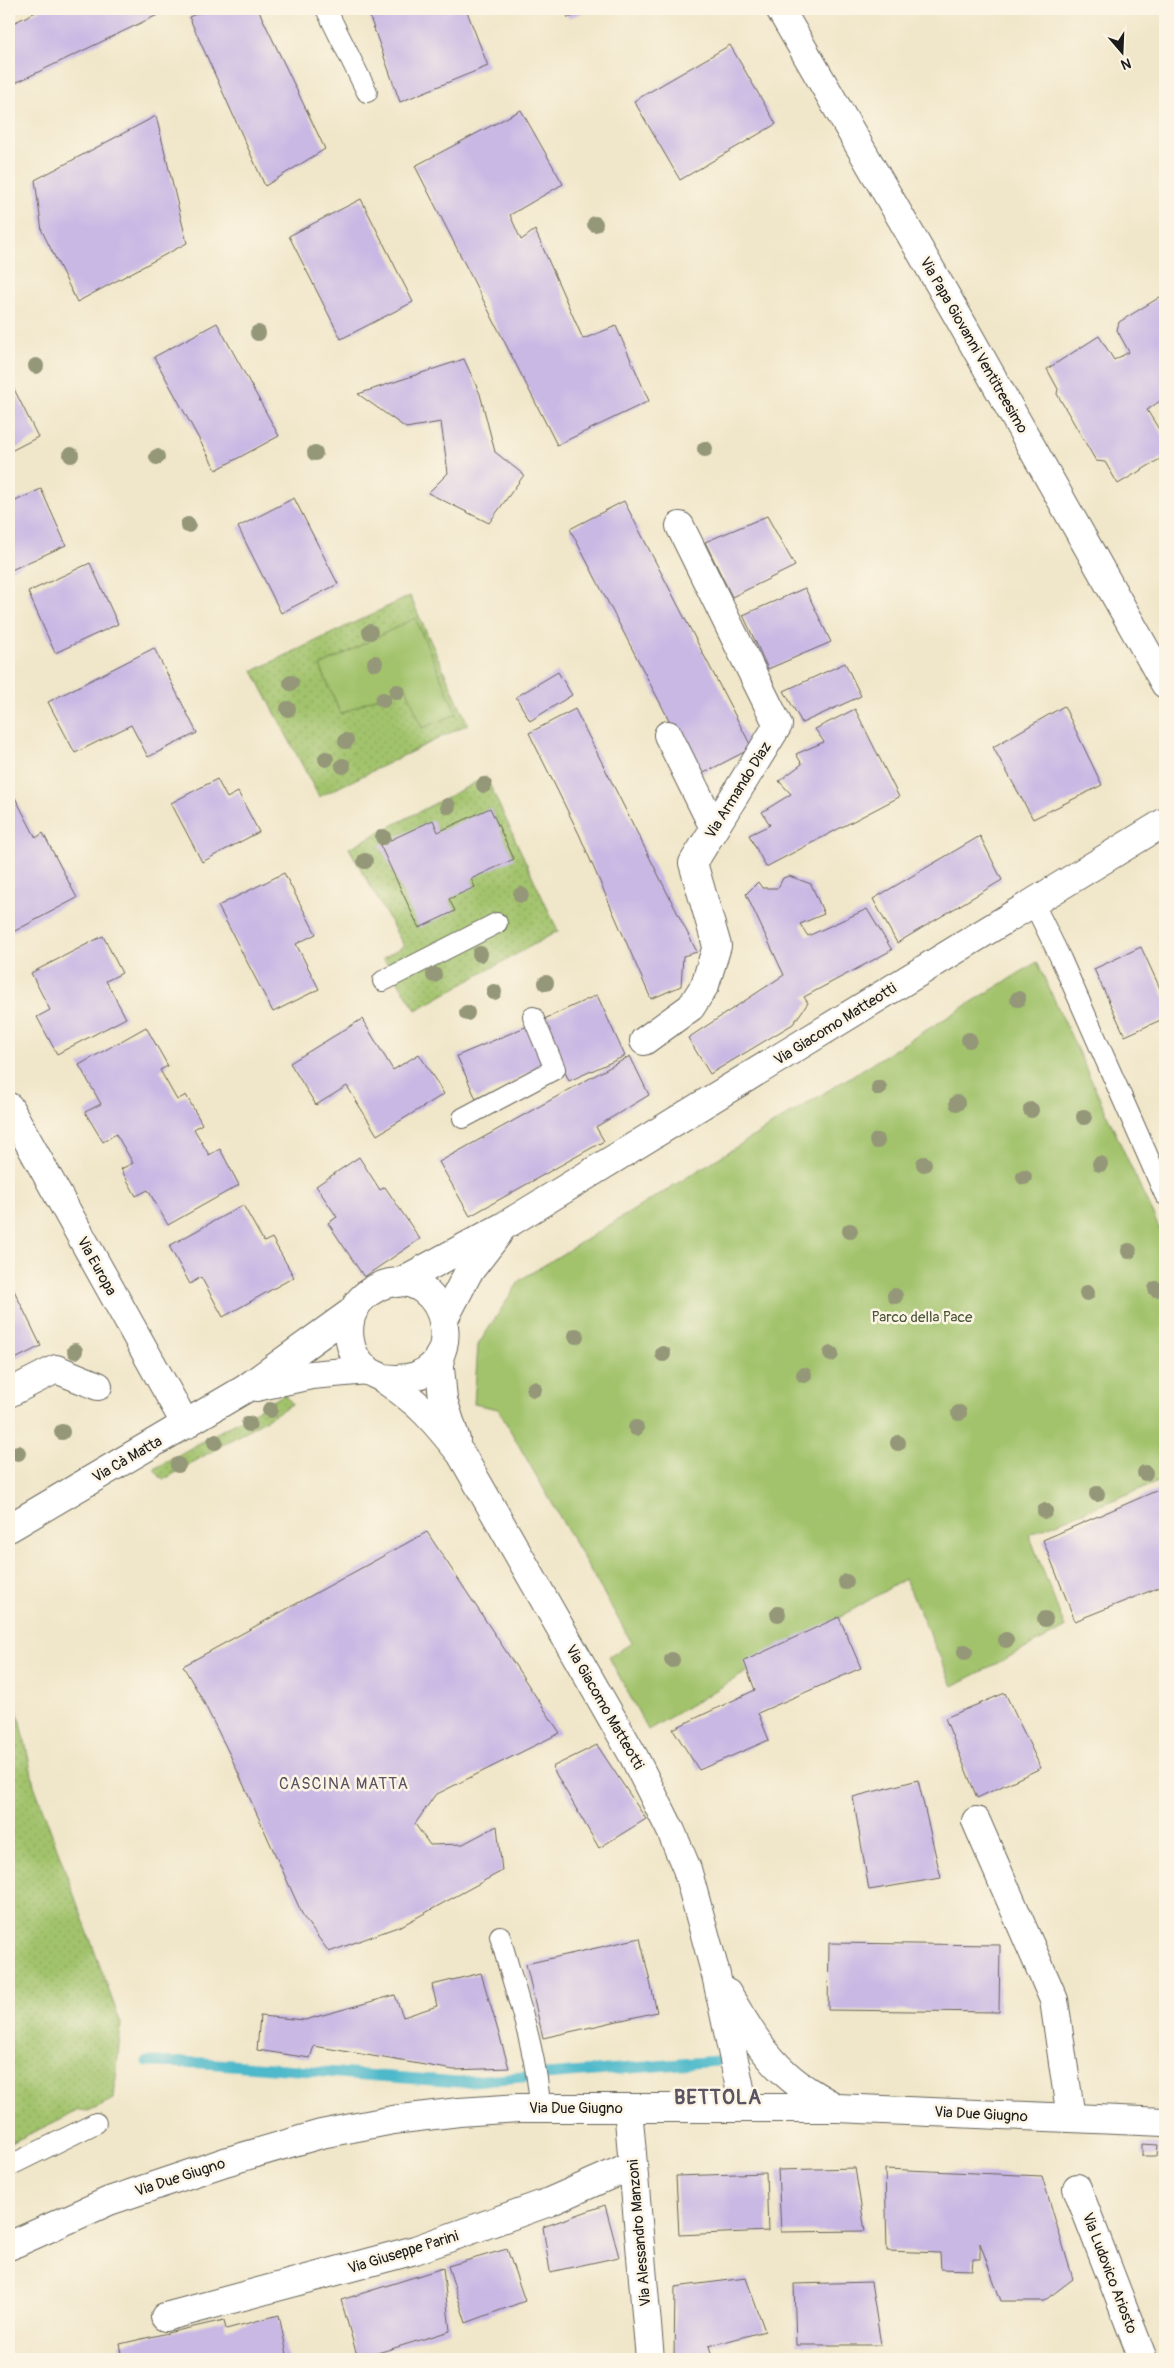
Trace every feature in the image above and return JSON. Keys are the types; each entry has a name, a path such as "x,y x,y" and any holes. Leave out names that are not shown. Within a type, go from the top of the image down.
{"street":[{"name":"Via Papa Giovanni Ventitreesimo","path":"780,9 956,314 1165,684"},
{"name":"Via Armando Diaz","path":"644,1041 691,1007 705,985 717,946 693,863 778,726 680,526"},
{"path":"668,735 714,828"},
{"name":"Via Giacomo Matteotti","path":"461,1454 424,1411 356,1358 350,1344 348,1327 352,1311 371,1290 384,1285 398,1283 504,1226 1165,822"},
{"name":"Via Europa","path":"9,1107 186,1425"},
{"name":"Via Giacomo Matteotti","path":"504,1226 468,1273 444,1319 445,1341 439,1356 443,1400 461,1454 655,1797 686,1869 716,1975 744,2107"},
{"path":"398,1283 413,1285 427,1293 438,1304 444,1319"},
{"name":"Via Cà Matta","path":"9,1528 245,1389 352,1311"},
{"path":"375,1374 399,1380 415,1377 428,1369 439,1356"},
{"path":"9,1393 56,1369 98,1386"},
{"name":"Via Cà Matta","path":"245,1389 311,1375 375,1374"},
{"path":"976,1821 1054,2000 1071,2118"},
{"name":"Via Giacomo Matteotti","path":"716,1975 755,2038 785,2073 809,2092 837,2108"},
{"name":"Via Due Giugno","path":"9,2246 109,2201 182,2175 293,2141 393,2120 488,2109 539,2098 628,2108 837,2108 1165,2122"},
{"name":"Via Alessandro Manzoni","path":"628,2108 650,2359"},
{"name":"Via Giuseppe Parini","path":"166,2317 414,2250 549,2202 633,2164"},
{"name":"Via Ludovico Ariosto","path":"1077,2188 1143,2359"}],"lane":[{"path":"326,9 367,92"},
{"path":"1033,902 1061,960 1165,1195"},
{"path":"383,981 496,922"},
{"path":"463,1118 555,1069 533,1017"},
{"path":"500,1936 533,2057 539,2098"},
{"path":"9,2166 96,2123"}],"green space":[{"path":"410,596 468,724 319,797 253,671"},
{"path":"415,618 457,714 422,728 405,684 341,714 320,666"},
{"path":"486,777 558,931 416,1010 383,958 404,946 349,848"},
{"name":"Parco della Pace","path":"1037,962 1165,1241 1165,1479 1029,1534 1065,1628 953,1686 905,1579 648,1730 609,1657 632,1643 498,1409 474,1404 478,1345 520,1280"},
{"path":"285,1394 292,1404 163,1480 154,1469"},
{"path":"9,1691 21,1722 34,1785 121,2024 114,2099 88,2111 79,2110 9,2144"}],"building":[{"path":"42,9 170,9 9,86 9,25"},
{"path":"207,9 258,9 325,149 265,186 189,17"},
{"path":"367,9 439,9 440,11 445,9 466,9 488,66 400,102"},
{"path":"566,9 592,9 568,18"},
{"path":"730,45 776,124 680,180 634,101"},
{"path":"521,110 563,184 510,215 521,240 535,230 583,339 616,326 649,401 557,445 415,166"},
{"path":"156,116 187,243 77,302 42,231 35,180"},
{"path":"361,199 413,302 341,339 289,236"},
{"path":"1165,294 1165,409 1160,401 1147,410 1165,439 1165,456 1118,484 1105,462 1096,461 1057,394 1058,389 1047,369 1099,336 1114,360 1129,352 1117,330 1119,322"},
{"path":"217,323 279,436 216,470 154,357"},
{"path":"464,359 480,394 495,452 524,475 489,523 428,493 448,473 441,422 406,428 358,394"},
{"path":"12,385 38,437 9,452 9,387"},
{"path":"41,489 66,545 9,571 9,504"},
{"path":"294,498 338,584 281,613 238,527"},
{"path":"624,501 752,748 698,776 570,529"},
{"path":"767,516 795,566 732,597 705,542"},
{"path":"90,563 118,624 55,653 28,592"},
{"path":"805,588 831,642 768,669 743,615"},
{"path":"154,648 197,733 148,757 131,725 75,753 48,702"},
{"path":"845,663 861,696 802,723 784,691"},
{"path":"558,672 572,695 530,721 516,697"},
{"path":"1064,706 1102,785 1033,819 993,747"},
{"path":"575,709 697,952 683,956 681,986 651,999 579,834 529,733"},
{"path":"855,709 899,797 766,867 749,835 770,825 762,812 791,794 779,781 802,764 796,754 824,742 815,729"},
{"path":"217,779 227,798 238,792 259,832 202,862 171,803"},
{"path":"9,786 36,838 43,833 77,898 13,932 9,924"},
{"path":"490,808 514,859 471,879 475,887 449,899 455,911 419,928 380,845 433,820 438,832"},
{"path":"980,836 1002,880 897,943 873,899"},
{"path":"284,873 316,934 296,944 319,989 273,1012 218,906"},
{"path":"789,876 811,884 824,914 800,924 808,936 867,909 892,950 804,997 808,1003 793,1024 710,1074 688,1038 784,975 746,894 758,882 762,888 778,888 783,878"},
{"path":"103,936 122,973 106,981 126,1018 57,1054 37,1017 50,1010 31,973"},
{"path":"1141,947 1165,999 1165,1018 1125,1036 1094,969"},
{"path":"597,995 625,1056 569,1081 542,1020"},
{"path":"362,1019 393,1070 419,1054 444,1094 377,1135 347,1086 316,1105 290,1063"},
{"path":"530,1025 547,1063 476,1099 457,1056"},
{"path":"146,1027 168,1066 160,1070 177,1100 186,1095 202,1124 194,1129 209,1155 220,1149 239,1185 168,1225 148,1190 136,1196 121,1169 133,1163 116,1134 103,1142 85,1112 101,1104 79,1065"},
{"path":"630,1056 649,1095 596,1127 604,1141 470,1216 439,1162"},
{"path":"359,1157 380,1190 385,1187 420,1239 364,1277 328,1223 337,1217 316,1186"},
{"path":"243,1205 264,1242 272,1238 294,1277 223,1317 201,1277 190,1284 169,1246"},
{"path":"9,1280 41,1346 9,1362"},
{"path":"1165,1487 1165,1585 1075,1621 1043,1540"},
{"path":"427,1532 560,1733 435,1795 415,1824 430,1845 463,1844 497,1826 502,1871 403,1925 329,1952 304,1918 231,1757 183,1666"},
{"path":"839,1617 861,1668 758,1713 769,1740 699,1770 673,1729 755,1690 744,1661"},
{"path":"1005,1693 1041,1768 977,1798 945,1718"},
{"path":"597,1745 646,1819 599,1848 552,1767"},
{"path":"918,1780 941,1878 869,1890 853,1797"},
{"path":"640,1938 657,2012 543,2038 526,1964"},
{"path":"829,1943 1000,1945 999,2012 828,2010"},
{"path":"481,1973 509,2068 454,2070 314,2046 310,2058 257,2050 260,2016 305,2020 395,1995 403,2017 437,2006 432,1985"},
{"path":"1142,2144 1158,2145 1157,2156 1142,2156"},
{"path":"855,2168 865,2231 781,2232 778,2170"},
{"path":"885,2169 1042,2176 1073,2279 1044,2301 1001,2301 980,2243 980,2259 973,2259 972,2270 941,2269 940,2253 887,2251"},
{"path":"766,2173 768,2231 679,2235 676,2176"},
{"path":"605,2205 619,2257 550,2272 543,2227"},
{"path":"507,2249 525,2301 466,2323 448,2266"},
{"path":"443,2268 450,2331 358,2359 341,2300"},
{"path":"746,2278 765,2331 709,2346 713,2359 674,2359 675,2287"},
{"path":"871,2282 881,2345 796,2345 794,2284"},
{"path":"279,2315 288,2359 123,2359 120,2344 224,2320 226,2329"}],"waterway":[{"path":"147,2062 204,2063 459,2082 717,2061"}],"district":[{"name":"CASCINA MATTA","path":"344,1783"},
{"name":"BETTOLA","path":"718,2097"}]}
